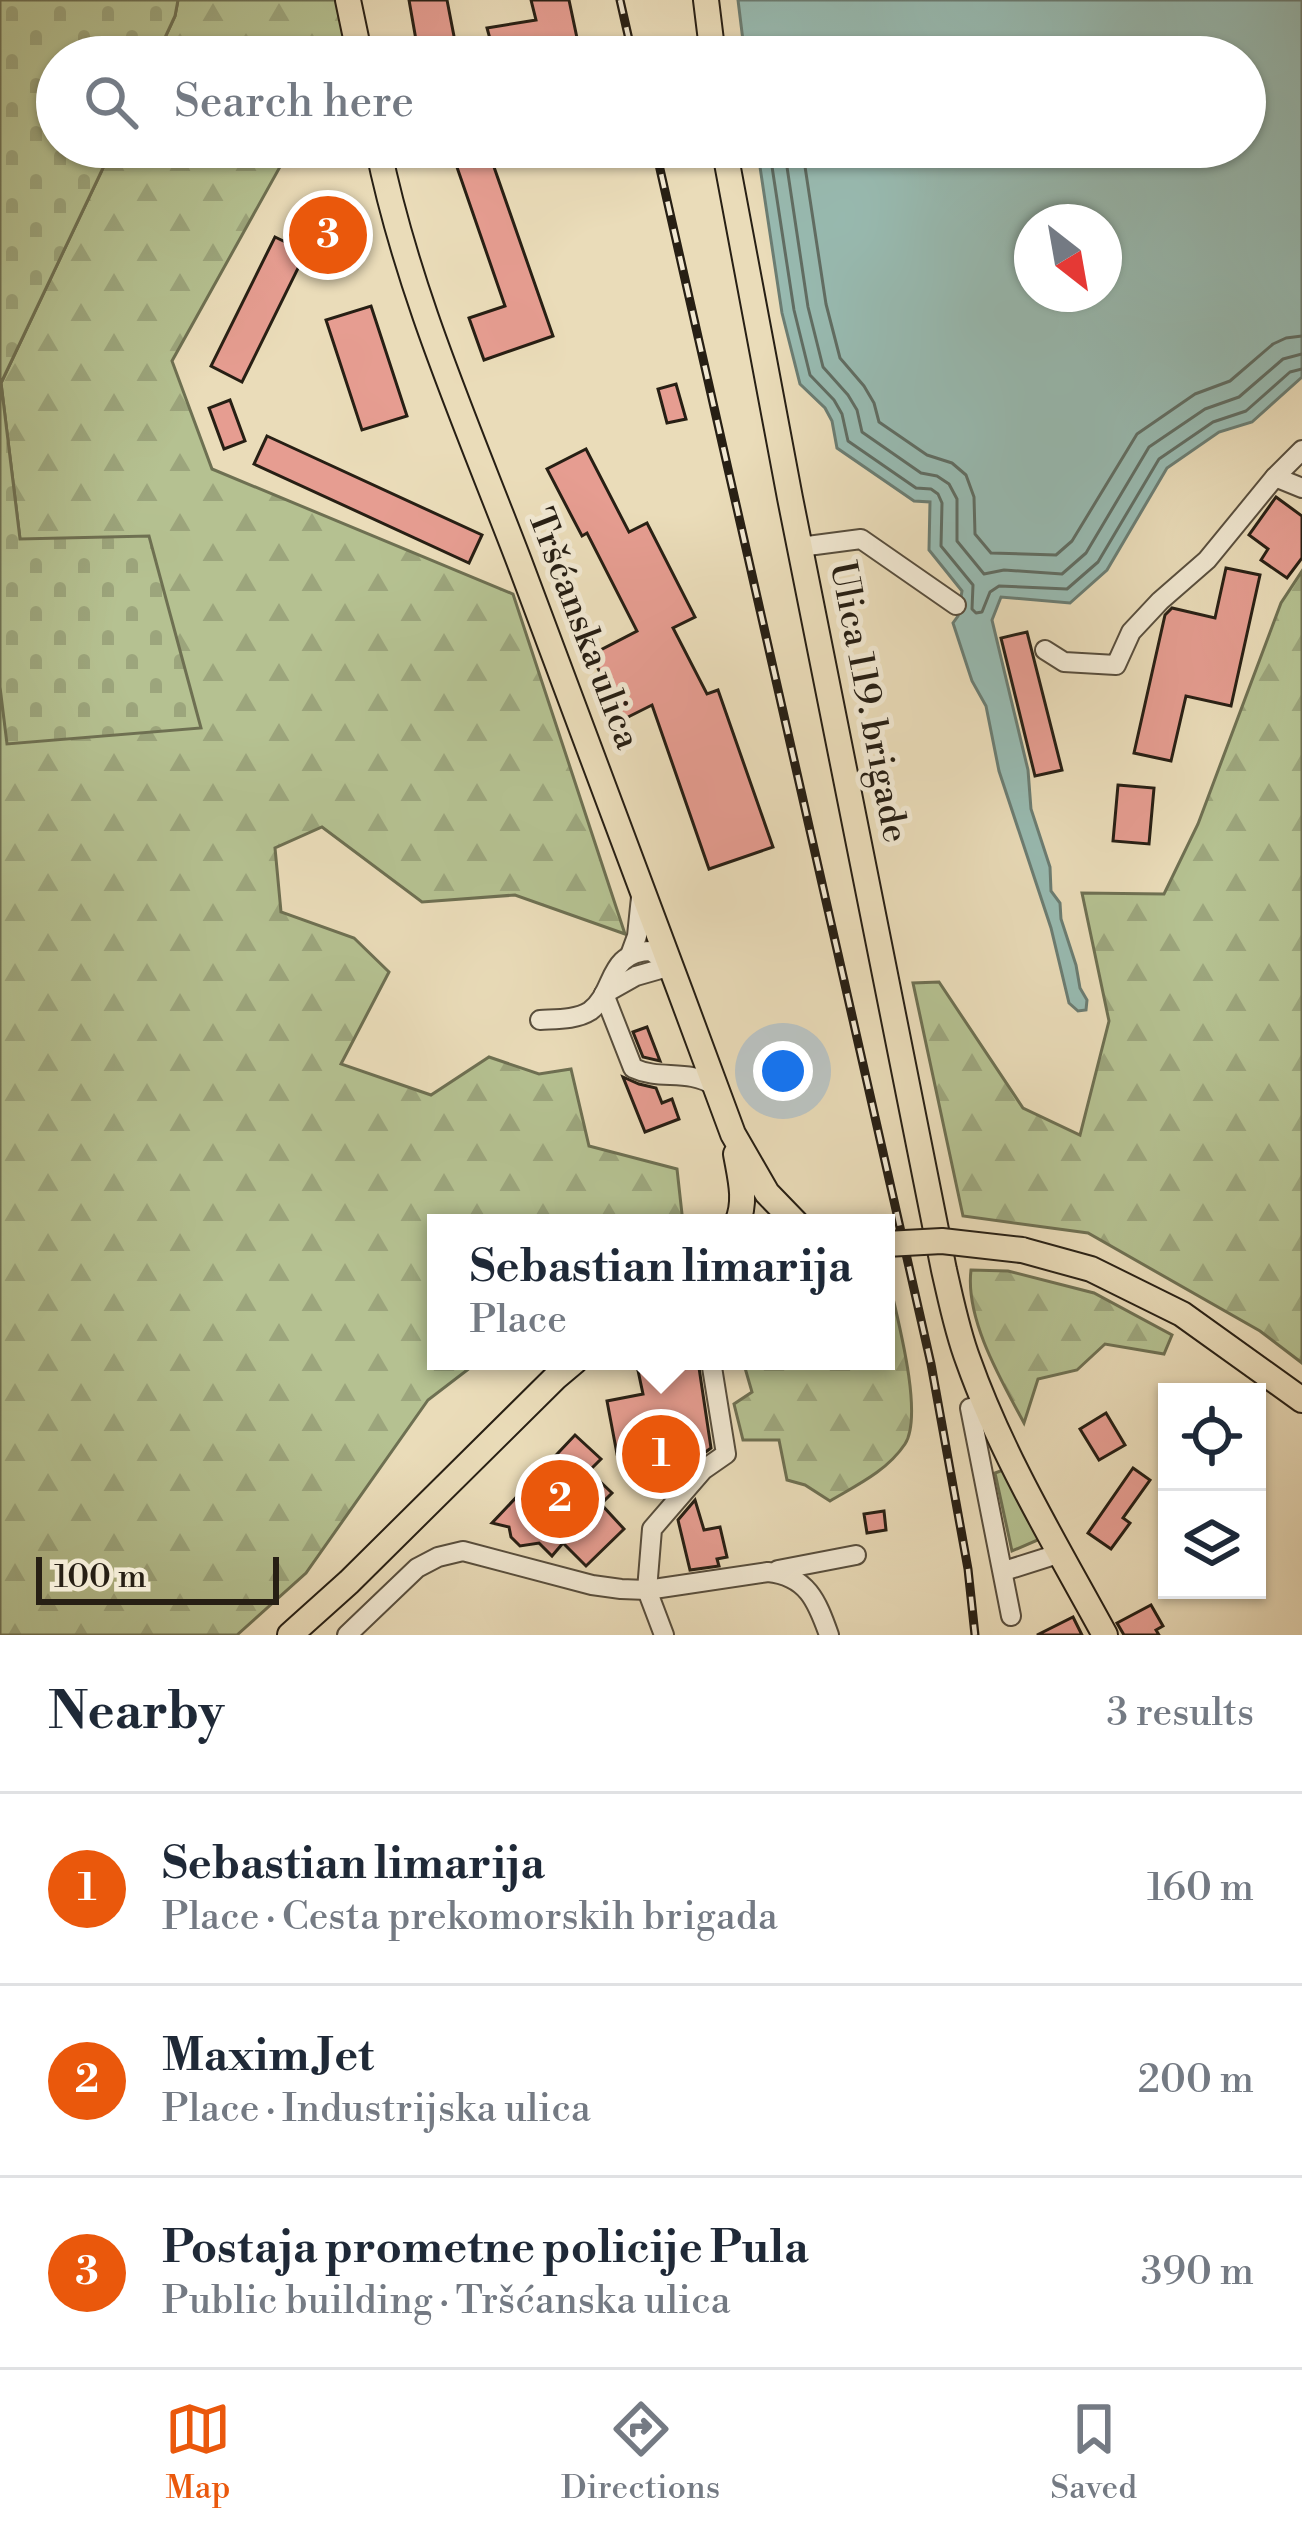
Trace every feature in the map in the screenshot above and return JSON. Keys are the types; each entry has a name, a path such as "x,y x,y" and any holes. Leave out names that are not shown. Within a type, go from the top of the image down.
{"main road":[{"path":"348,0 356,36"},
{"path":"706,0 710,36"},
{"name":"Tršćanska ulica","path":"382,168 411,278 733,1134"},
{"name":"Ulica 119. brigade","path":"728,168 944,1270 990,1447 1060,1553 1105,1635"},
{"path":"733,1134 759,1182 787,1214"},
{"path":"733,1134 743,1195 740,1214"},
{"path":"745,1214 756,1205 778,1214"},
{"path":"895,1244 956,1242 1022,1250 1090,1269 1182,1314 1302,1400"},
{"path":"290,1635 564,1370"}],"street":[{"path":"1045,650 1064,662 1115,665 1131,632 1207,560 1302,450"},
{"path":"1275,477 1302,488"},
{"path":"800,547 861,539 956,605"},
{"path":"540,1020 594,1008 612,973 630,955 640,921 641,886"},
{"path":"630,955 651,951 671,966"},
{"path":"604,994 620,983 671,966"},
{"path":"604,994 633,1068 646,1074 693,1076 715,1086"},
{"path":"664,1635 647,1590 652,1529 704,1470 726,1454 712,1370"},
{"path":"970,1408 990,1447 1011,1616"},
{"path":"347,1635 417,1568 463,1551 592,1585 647,1590 856,1555"},
{"path":"1004,1571 1060,1553"},
{"path":"768,1572 801,1582 829,1635"}],"green space":[{"path":"0,0 178,0 166,36 36,36 36,168 103,168 1,383 20,539 149,536 201,728 7,744 0,687"},
{"path":"178,0 336,0 344,36 166,36"},
{"path":"103,168 279,168 172,361 212,469 513,594 625,934 515,895 422,902 322,827 275,848 281,912 354,938 389,972 341,1064 431,1095 489,1057 539,1074 571,1069 589,1146 677,1169 682,1214 427,1214 427,1370 467,1370 428,1400 306,1573 237,1635 0,1635 0,687 8,744 20,539 1,383"},
{"path":"1302,571 1302,1363 1260,1331 1088,1233 963,1216 913,983 939,982 1023,1108 1080,1135 1109,1021 1082,893 1164,894 1198,824 1281,603"},
{"path":"971,1270 1008,1271 1094,1293 1172,1335 1164,1354 1105,1344 1077,1370 1038,1379 1024,1423 979,1329"},
{"path":"895,1309 912,1409 905,1444 871,1477 830,1501 787,1480 779,1440 743,1440 734,1404 752,1392 746,1370 895,1370"},
{"path":"1003,1470 1040,1539 1012,1551 995,1473"}],"water":[{"path":"738,0 1302,0 1302,377 1252,422 1219,432 1167,468 1107,570 1070,603 1001,597 992,620 1028,770 1031,809 1050,867 1051,891 1060,903 1087,1000 1086,1010 1078,1011 1069,1003 1051,928 999,771 986,706 972,681 953,623 962,591 929,550 930,502 914,501 837,448 825,408 800,384 782,313 760,168 1266,168 1266,36 742,36"}],"building":[{"path":"409,0 447,0 454,36 415,36"},
{"path":"531,0 569,0 577,36 489,36 487,28 536,20"},
{"path":"457,168 494,168 553,336 484,360 469,318 505,306"},
{"path":"336,209 352,249 319,262 303,222"},
{"path":"275,237 306,252 242,382 211,366"},
{"path":"371,306 407,416 362,430 326,320"},
{"path":"676,384 686,419 667,423 658,389"},
{"path":"230,400 245,441 224,449 209,408"},
{"path":"267,436 482,535 469,563 254,464"},
{"path":"586,449 629,532 647,523 695,617 673,628 707,694 718,690 773,847 709,869 652,705 624,719 591,655 637,631 587,533 582,536 547,469"},
{"path":"1276,497 1302,516 1302,558 1287,578 1261,560 1268,549 1249,535"},
{"path":"1226,568 1260,575 1231,706 1186,696 1171,761 1134,753 1165,615 1172,608 1215,618"},
{"path":"1027,632 1062,770 1035,776 1001,638"},
{"path":"1118,785 1154,788 1149,844 1113,841"},
{"path":"647,1027 660,1061 643,1057 633,1032"},
{"path":"623,1077 656,1088 662,1103 672,1099 679,1119 645,1132"},
{"path":"638,1370 699,1370 711,1448 700,1456 670,1461 671,1471 646,1476 641,1449 617,1454 607,1401 643,1394"},
{"path":"1106,1413 1125,1445 1099,1460 1080,1429"},
{"path":"575,1435 601,1459 589,1471 612,1493 601,1504 624,1529 586,1566 563,1543 552,1556 539,1543 520,1546 509,1527 492,1523"},
{"path":"1133,1468 1150,1480 1123,1518 1130,1523 1111,1549 1088,1533"},
{"path":"695,1500 704,1530 720,1527 727,1557 717,1559 719,1566 690,1570 678,1520"},
{"path":"884,1511 886,1530 867,1533 864,1514"},
{"path":"1151,1605 1163,1626 1156,1630 1159,1635 1124,1635 1117,1623"},
{"path":"1073,1617 1082,1635 1037,1635"}],"railway":[{"path":"620,0 628,36"},
{"path":"660,168 931,1364 968,1569 975,1635"}],"place":[{"name":"Postaja prometne policije Pula","path":"328,235"},
{"name":"Sebastian limarija","path":"661,1454"},
{"name":"Maxim Jet","path":"560,1499"}]}
